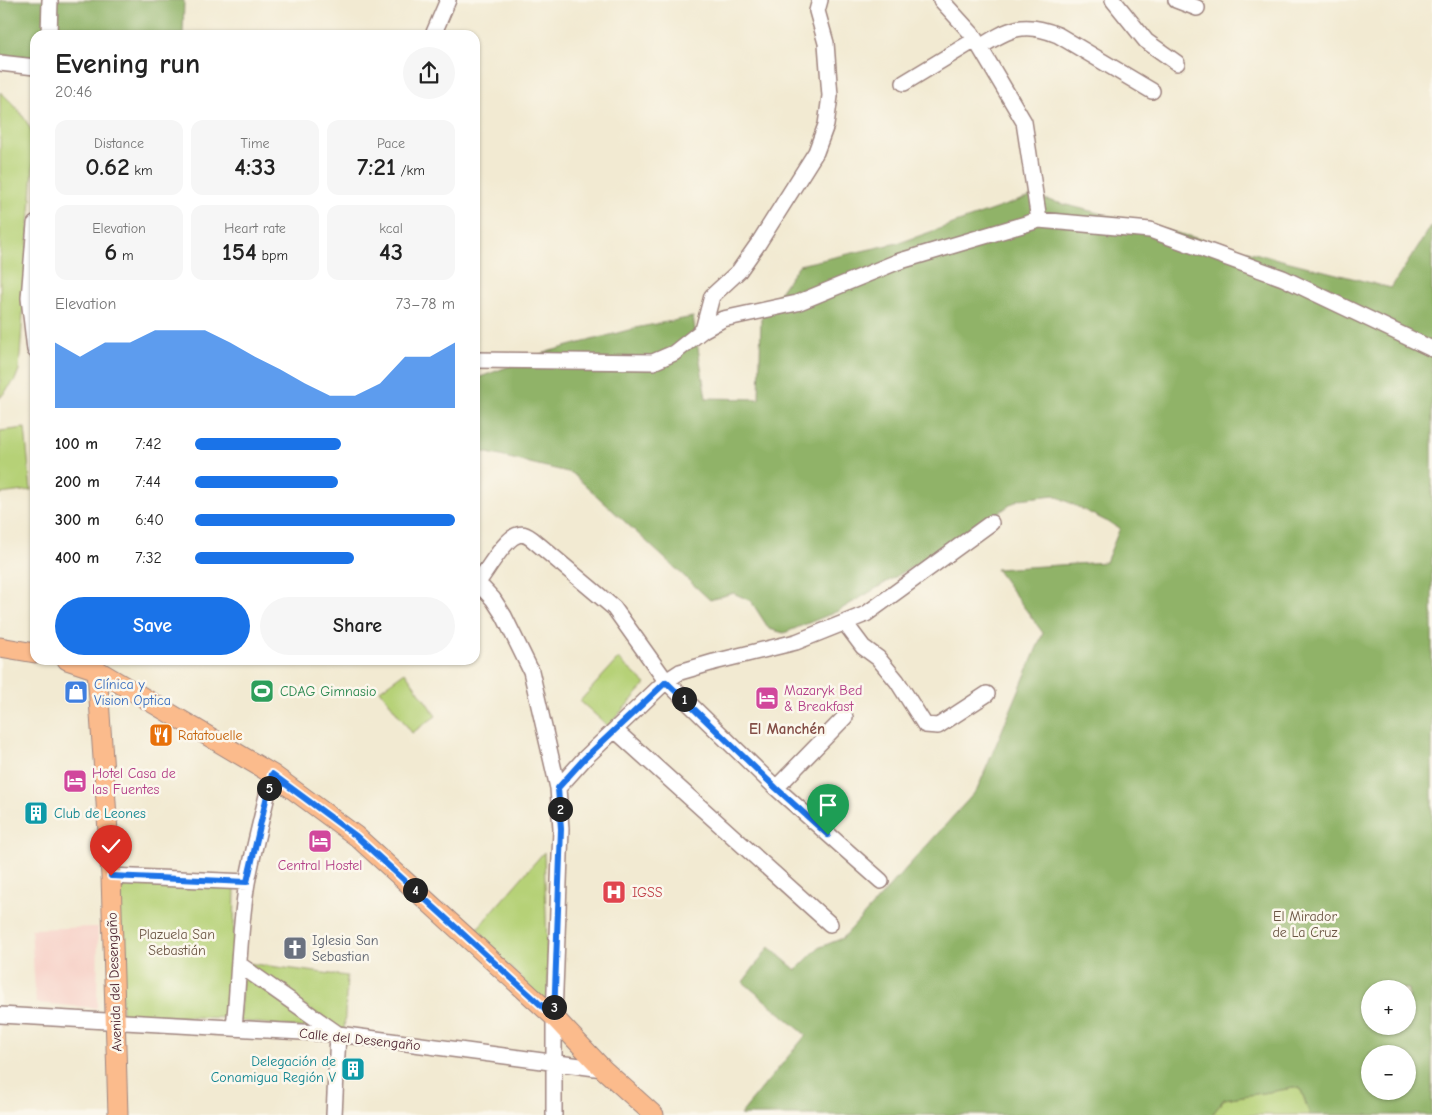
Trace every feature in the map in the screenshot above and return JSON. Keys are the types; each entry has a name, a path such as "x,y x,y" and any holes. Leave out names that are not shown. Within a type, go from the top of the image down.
{"main road":[{"path":"0,646 30,652"},
{"path":"90,666 272,774 356,836 554,1017 603,1069 654,1115"},
{"name":"Avenida del Desengaño","path":"90,666 111,876 118,1115"}],"street":[{"path":"49,30 50,0"},
{"path":"435,30 448,0"},
{"path":"703,330 712,296 738,271 758,244 816,152 826,125 830,96 826,43 817,11 820,0"},
{"path":"941,0 978,43 1024,122 1039,220"},
{"path":"1113,0 1146,40 1177,63"},
{"path":"1176,0 1198,8"},
{"path":"904,83 978,43 1012,28 1042,29 1058,36 1152,91"},
{"path":"0,63 30,66"},
{"path":"480,360 653,362 674,353 703,330 723,319 797,302 897,262 1039,220 1150,230 1283,278 1432,349"},
{"path":"30,286 30,307"},
{"path":"558,788 584,759 666,682 689,670 796,642 866,614 991,523"},
{"path":"480,576 508,541 517,534 526,534 614,608 666,682 776,788 881,881"},
{"path":"480,585 493,599 504,616 531,671 558,788 561,829 554,1017 554,1115"},
{"path":"845,623 864,647 897,681 925,725 938,726 987,694"},
{"path":"776,788 845,717"},
{"path":"616,730 830,924"},
{"path":"234,1027 247,882 272,774"},
{"path":"111,876 247,882"},
{"path":"240,965 338,1034 334,1115"},
{"name":"Calle del Desengaño","path":"0,1015 338,1034 603,1069"}],"shaded area":[{"path":"98,927 97,1008 36,1003 31,929"}],"green space":[{"path":"0,0 184,0 183,30 30,30 30,58 0,55"},
{"path":"0,92 21,114 30,129 30,213 19,370 15,380 0,398"},
{"name":"El Mirador de La Cruz","path":"1032,196 1391,288 1432,225 1432,1115 1310,1115 1300,1087 1224,1099 1212,1115 740,1115 806,1035 743,982 769,947 796,970 818,948 843,938 977,790 1043,633 996,569 1106,562 1120,528 1054,495 1019,499 959,539 838,611 784,633 769,629 751,601 733,593 710,600 572,473 480,451 480,377 550,351 640,327 693,317 706,398 759,399 761,319 799,265 902,242"},
{"path":"25,428 30,490 0,494 0,431"},
{"path":"618,659 646,684 608,726 580,701"},
{"path":"405,672 436,716 412,733 380,690"},
{"path":"544,852 549,1007 475,931"},
{"name":"Plazuela San Sebastián","path":"117,882 235,888 232,1018 122,1015"},
{"path":"246,963 347,976 344,1035"},
{"path":"243,973 325,1030 239,1021"},
{"path":"1300,1087 1310,1115 1212,1115 1224,1099"}],"place":[{"name":"CDAG Gimnasio","path":"262,691"},
{"name":"Clínica y Vision Optica","path":"76,692"},
{"name":"Mazaryk Bed & Breakfast","path":"767,698"},
{"name":"Ratatouelle","path":"161,735"},
{"name":"Hotel Casa de las Fuentes","path":"75,781"},
{"name":"Club de Leones","path":"36,813"},
{"name":"Central Hostel","path":"320,841"},
{"name":"IGSS","path":"614,892"},
{"name":"Iglesia San Sebastian","path":"295,948"},
{"name":"Delegación de Conamigua Región V","path":"353,1069"}],"district":[{"name":"El Manchén","path":"787,729"}],"route":[{"path":"111,876 247,882 272,774 356,836 554,1017 561,829 558,788 584,759 666,682 776,788 828,835"}]}
